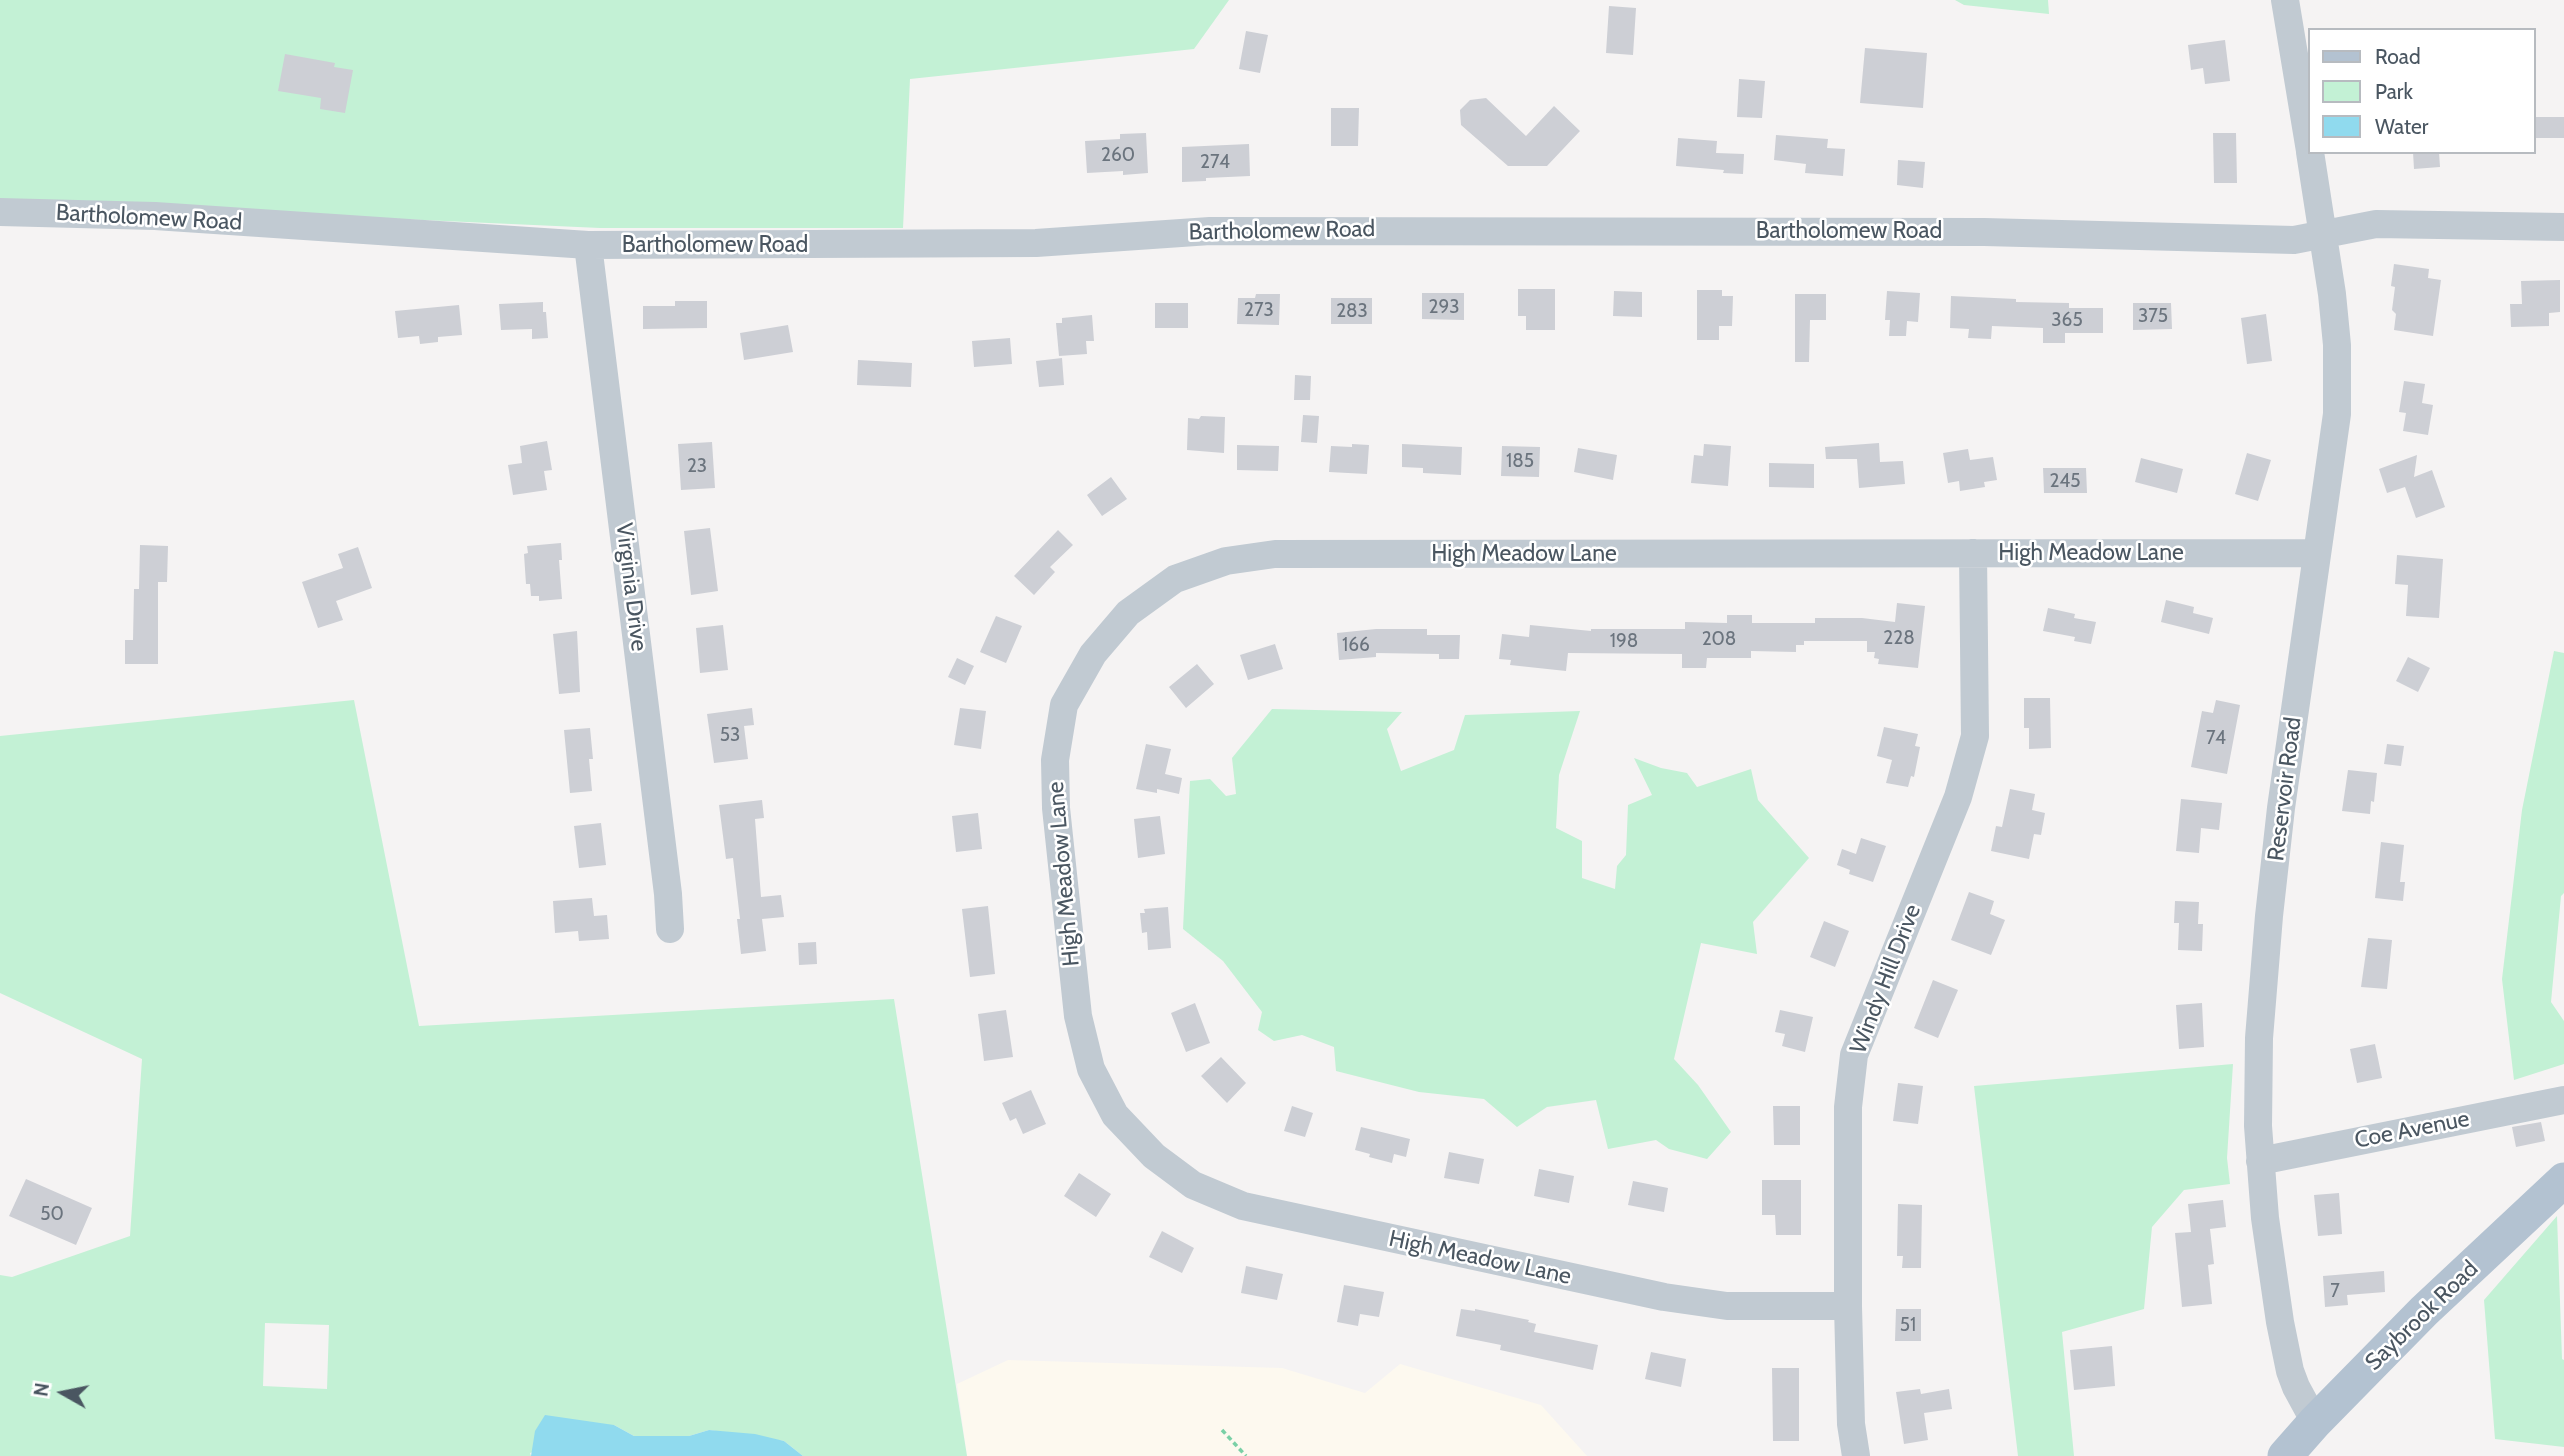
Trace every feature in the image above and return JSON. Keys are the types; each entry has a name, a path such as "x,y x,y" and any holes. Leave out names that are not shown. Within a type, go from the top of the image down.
{"main road":[{"name":"Saybrook Road","path":"2285,1456 2424,1311 2564,1180"}],"street":[{"name":"Reservoir Road","path":"2285,0 2308,140"},
{"name":"Reservoir Road","path":"2310,154 2324,233 2337,345 2337,414 2281,808 2259,1038 2260,1161 2272,1275 2285,1349 2296,1387 2315,1422"},
{"name":"Bartholomew Road","path":"0,212 155,216 589,245 1037,243 1210,231 1984,232 2294,240 2376,225 2564,227"},
{"name":"Virginia Drive","path":"589,245 668,894 670,929"},
{"name":"Windy Hill Drive","path":"1856,1456 1851,1424 1848,1306 1848,1107 1854,1055 1958,797 1975,736 1973,553"},
{"name":"High Meadow Lane","path":"1848,1306 1727,1306 1664,1297 1243,1206 1193,1185 1154,1156 1115,1115 1091,1069 1078,1016 1056,808 1055,760 1064,705 1093,654 1128,613 1175,579 1226,561 1275,554 2317,553"},
{"name":"Coe Avenue","path":"2260,1161 2564,1100"}],"path":[{"path":"1222,1430 1246,1456"}],"shaded area":[{"path":"1008,1360 1282,1368 1365,1393 1400,1364 1541,1405 1587,1456 967,1456 957,1384"}],"green space":[{"path":"0,0 1229,0 1194,49 910,79 903,228 600,228 0,201"},
{"path":"1955,0 2048,0 2049,14 1964,5"},
{"path":"2554,651 2564,653 2564,893 2561,896 2551,1002 2564,1021 2564,1064 2514,1080 2502,979 2522,810"},
{"path":"354,700 419,1026 894,999 967,1456 803,1456 784,1441 709,1430 689,1436 634,1436 614,1425 530,1453 531,1456 0,1456 0,1275 12,1277 130,1236 142,1059 0,993 0,736","holes":["265,1323 329,1325 327,1389 263,1386"]},
{"path":"1272,709 1402,712 1387,729 1401,771 1454,750 1465,715 1580,711 1559,775 1556,828 1582,841 1582,878 1615,889 1617,866 1626,855 1628,805 1652,795 1634,758 1661,768 1687,773 1697,787 1751,769 1758,800 1809,858 1753,922 1757,954 1701,943 1674,1059 1698,1085 1731,1132 1707,1159 1669,1149 1656,1140 1608,1149 1596,1100 1547,1107 1517,1127 1484,1099 1419,1092 1336,1071 1334,1047 1302,1035 1274,1041 1258,1030 1262,1012 1223,961 1183,929 1190,781 1210,779 1226,796 1236,794 1232,758"},
{"path":"2233,1064 2227,1158 2230,1184 2184,1190 2152,1227 2144,1309 2062,1332 2074,1456 2018,1456 1974,1086"},
{"path":"2557,1216 2564,1360 2564,1447 2495,1439 2484,1300"}],"water":[{"path":"545,1415 614,1425 634,1436 689,1436 709,1430 755,1434 784,1441 803,1456 531,1456 535,1431"}],"building":[{"path":"1609,6 1636,8 1633,55 1606,53"},
{"path":"1246,31 1268,35 1260,73 1239,69"},
{"path":"2225,40 2230,81 2205,84 2203,68 2191,70 2188,45"},
{"path":"1865,48 1927,53 1923,108 1860,103"},
{"path":"285,54 335,63 334,67 353,70 345,113 320,109 321,98 278,91"},
{"path":"1739,79 1765,81 1762,118 1737,117"},
{"path":"1486,98 1526,136 1554,106 1580,131 1547,166 1508,166 1461,125 1460,110 1470,100"},
{"path":"1331,108 1359,108 1358,146 1331,146"},
{"path":"2536,117 2564,117 2564,138 2536,138"},
{"path":"1146,133 1148,173 1087,173 1085,141 1120,139 1120,134"},
{"path":"2213,133 2236,133 2237,183 2214,183"},
{"path":"1776,135 1828,139 1827,148 1845,149 1843,176 1805,173 1806,164 1774,160"},
{"path":"1678,138 1717,141 1716,153 1744,154 1743,174 1676,166"},
{"path":"1249,144 1250,176 1182,182 1182,147"},
{"path":"2413,154 2439,154 2440,167 2414,169"},
{"path":"1898,160 1925,162 1923,188 1897,185"},
{"path":"2394,264 2429,269 2428,278 2441,280 2433,336 2394,330 2396,314 2392,310 2395,287 2391,286"},
{"path":"2560,280 2560,312 2549,313 2549,326 2511,327 2510,304 2522,304 2521,281"},
{"path":"1518,289 1555,289 1555,330 1526,330 1526,316 1518,316"},
{"path":"1697,290 1722,290 1722,296 1733,296 1732,326 1719,326 1719,340 1697,340"},
{"path":"1614,291 1642,292 1642,317 1613,316"},
{"path":"1887,291 1920,293 1918,322 1907,321 1906,336 1889,336 1890,320 1885,320"},
{"path":"1422,293 1464,293 1464,320 1422,319"},
{"path":"1256,294 1280,294 1279,325 1237,324 1238,298 1255,298"},
{"path":"1795,294 1826,294 1826,320 1810,320 1809,362 1795,362"},
{"path":"1951,296 2016,299 2016,302 2069,303 2069,308 2103,308 2103,333 2065,333 2065,343 2043,343 2043,328 1992,326 1991,339 1968,338 1969,329 1950,328"},
{"path":"1331,298 1372,298 1372,324 1331,324"},
{"path":"675,301 707,301 707,328 643,329 643,306 675,306"},
{"path":"543,302 548,338 532,339 532,329 501,330 499,304"},
{"path":"1155,303 1188,303 1188,328 1155,328"},
{"path":"2133,303 2171,303 2172,329 2133,330"},
{"path":"459,305 462,335 438,337 438,342 420,344 419,336 398,338 395,311"},
{"path":"2266,314 2272,361 2247,364 2241,318"},
{"path":"1092,315 1094,341 1086,341 1087,354 1059,356 1056,323 1062,323 1062,318"},
{"path":"788,325 793,352 744,360 740,333"},
{"path":"1010,338 1012,364 974,367 972,341"},
{"path":"1062,358 1064,385 1039,387 1036,361"},
{"path":"858,360 912,363 911,387 857,385"},
{"path":"1295,375 1311,376 1310,400 1294,400"},
{"path":"2404,381 2425,384 2422,403 2433,405 2428,435 2403,431 2406,413 2399,412"},
{"path":"1303,415 1319,416 1317,443 1301,442"},
{"path":"1201,416 1225,417 1224,453 1187,450 1188,418 1199,419"},
{"path":"547,441 552,470 544,471 547,490 513,495 508,465 522,463 520,446"},
{"path":"712,442 715,488 681,490 678,444"},
{"path":"1879,443 1880,462 1903,461 1905,484 1859,488 1857,459 1826,459 1825,447"},
{"path":"1352,444 1369,445 1367,474 1329,472 1331,446 1352,447"},
{"path":"1402,444 1462,447 1461,475 1423,473 1423,468 1402,467"},
{"path":"1704,444 1731,446 1728,486 1691,483 1694,455 1703,456"},
{"path":"1237,445 1279,446 1278,471 1237,470"},
{"path":"1502,446 1540,447 1539,477 1501,476"},
{"path":"1578,448 1617,455 1613,480 1574,472"},
{"path":"1968,449 1970,460 1993,457 1997,480 1984,482 1985,487 1960,491 1959,481 1948,483 1943,453"},
{"path":"2247,453 2271,460 2258,501 2235,494"},
{"path":"2417,455 2414,477 2432,470 2445,507 2416,518 2405,487 2387,493 2379,469"},
{"path":"2141,458 2183,469 2177,493 2135,482"},
{"path":"1769,463 1814,464 1814,488 1769,487"},
{"path":"2043,468 2086,468 2087,493 2044,493"},
{"path":"1111,477 1127,499 1102,516 1087,495"},
{"path":"710,528 718,591 691,595 684,531"},
{"path":"1058,530 1073,545 1050,567 1055,572 1034,595 1014,576"},
{"path":"561,543 562,560 559,560 562,599 539,601 539,596 531,596 530,584 526,584 524,554 528,553 527,546"},
{"path":"140,545 168,546 167,582 158,582 158,664 125,664 125,640 133,640 134,589 139,589"},
{"path":"358,547 372,588 336,601 343,620 318,628 302,582 343,568 338,554"},
{"path":"2397,555 2443,559 2439,618 2406,616 2408,585 2395,584"},
{"path":"2166,600 2194,607 2193,613 2213,618 2209,634 2161,622"},
{"path":"1897,603 1925,606 1918,668 1878,664 1879,659 1874,658 1875,652 1867,652 1867,641 1804,641 1804,645 1796,645 1796,652 1751,651 1751,658 1707,658 1706,668 1682,668 1682,654 1568,653 1566,671 1510,665 1511,660 1499,659 1502,634 1529,637 1530,625 1591,631 1685,629 1685,622 1727,623 1727,615 1752,615 1752,623 1815,623 1815,618 1862,618 1895,622"},
{"path":"2048,608 2075,614 2074,618 2096,622 2091,644 2074,641 2075,637 2043,631"},
{"path":"996,616 1022,626 1006,663 980,652"},
{"path":"723,625 728,670 700,673 696,628"},
{"path":"1376,629 1427,629 1427,635 1460,635 1459,659 1439,659 1439,654 1376,653 1376,657 1339,660 1337,633"},
{"path":"577,631 580,692 559,694 553,634"},
{"path":"1275,644 1283,669 1248,680 1240,655"},
{"path":"2408,657 2430,668 2418,692 2396,681"},
{"path":"957,658 974,666 965,685 948,677"},
{"path":"1197,664 1214,684 1186,708 1169,687"},
{"path":"2024,698 2050,698 2051,748 2029,749 2029,728 2024,728"},
{"path":"2216,700 2240,705 2227,774 2191,767 2202,711 2213,713"},
{"path":"752,708 754,725 744,726 748,759 714,763 707,714"},
{"path":"960,708 986,711 981,749 954,745"},
{"path":"1884,727 1918,734 1915,746 1920,747 1914,777 1911,776 1908,787 1886,783 1892,760 1877,756"},
{"path":"590,728 592,791 570,793 564,730"},
{"path":"1146,744 1171,749 1165,774 1182,778 1179,794 1157,789 1157,793 1136,789"},
{"path":"2387,744 2404,746 2401,766 2384,764"},
{"path":"2348,770 2377,773 2370,814 2342,811"},
{"path":"2010,789 2035,794 2032,810 2045,813 2041,835 2034,834 2029,859 1991,851 1996,826 2002,827"},
{"path":"2181,799 2222,803 2219,830 2201,828 2199,853 2176,851"},
{"path":"762,800 764,818 755,819 761,897 781,895 784,917 762,919 766,951 741,954 733,858 726,859 719,805"},
{"path":"978,813 982,849 956,852 952,816"},
{"path":"1160,816 1165,854 1138,858 1134,819"},
{"path":"601,823 606,865 579,868 574,826"},
{"path":"1861,838 1886,846 1873,882 1849,874 1850,870 1837,865 1842,849 1856,854"},
{"path":"2381,842 2404,845 2400,882 2405,882 2403,901 2375,898"},
{"path":"1969,892 1994,901 1990,914 2005,920 1991,955 1951,940"},
{"path":"592,898 594,916 607,915 609,939 579,941 578,931 555,933 553,901"},
{"path":"2175,901 2199,902 2198,924 2203,924 2202,951 2178,950 2179,923 2174,923"},
{"path":"988,906 995,974 970,977 962,909"},
{"path":"1168,907 1171,948 1148,950 1147,932 1142,933 1140,913 1145,913 1144,909"},
{"path":"1824,921 1849,931 1835,967 1810,957"},
{"path":"2368,938 2392,940 2387,989 2361,987"},
{"path":"816,942 817,964 799,965 798,943"},
{"path":"1933,980 1958,990 1938,1038 1914,1028"},
{"path":"1195,1003 1210,1043 1186,1052 1171,1013"},
{"path":"2202,1003 2204,1047 2179,1049 2176,1005"},
{"path":"1006,1010 1013,1057 984,1061 978,1014"},
{"path":"1780,1010 1813,1017 1805,1052 1782,1046 1785,1034 1775,1032"},
{"path":"2375,1044 2382,1078 2357,1083 2350,1049"},
{"path":"1221,1057 1246,1083 1227,1103 1201,1076"},
{"path":"1898,1083 1923,1086 1918,1124 1893,1121"},
{"path":"1031,1090 1046,1124 1023,1134 1016,1118 1010,1121 1002,1103"},
{"path":"1292,1106 1313,1113 1305,1137 1284,1131"},
{"path":"1773,1106 1800,1106 1800,1145 1774,1145"},
{"path":"2541,1122 2545,1141 2516,1147 2512,1127"},
{"path":"1361,1127 1410,1139 1406,1157 1394,1154 1392,1163 1355,1150"},
{"path":"1449,1152 1484,1159 1479,1184 1444,1178"},
{"path":"1539,1169 1574,1176 1569,1203 1534,1196"},
{"path":"1079,1173 1111,1194 1096,1217 1064,1196"},
{"path":"26,1179 92,1208 76,1245 9,1216"},
{"path":"1762,1180 1801,1180 1801,1235 1776,1235 1775,1215 1762,1215"},
{"path":"1633,1181 1668,1188 1664,1212 1628,1205"},
{"path":"2339,1193 2342,1234 2318,1236 2314,1195"},
{"path":"2223,1200 2226,1227 2210,1229 2214,1264 2208,1265 2212,1304 2182,1307 2175,1233 2191,1232 2188,1204"},
{"path":"1898,1204 1922,1205 1921,1268 1902,1268 1903,1256 1897,1256"},
{"path":"1162,1231 1194,1248 1182,1273 1149,1257"},
{"path":"1246,1266 1283,1274 1277,1300 1241,1293"},
{"path":"2384,1271 2385,1292 2347,1295 2348,1305 2325,1307 2323,1276"},
{"path":"1344,1285 1384,1292 1379,1317 1360,1314 1358,1326 1337,1322"},
{"path":"1461,1309 1475,1309 1529,1320 1528,1322 1536,1324 1534,1332 1598,1345 1593,1370 1500,1350 1501,1345 1456,1336"},
{"path":"1896,1309 1921,1309 1921,1341 1895,1341"},
{"path":"2112,1346 2115,1386 2074,1390 2070,1350"},
{"path":"1651,1352 1686,1359 1681,1387 1645,1379"},
{"path":"1772,1368 1799,1368 1799,1441 1773,1441"},
{"path":"1920,1389 1921,1394 1949,1389 1952,1409 1924,1413 1928,1440 1904,1444 1896,1392"}]}
